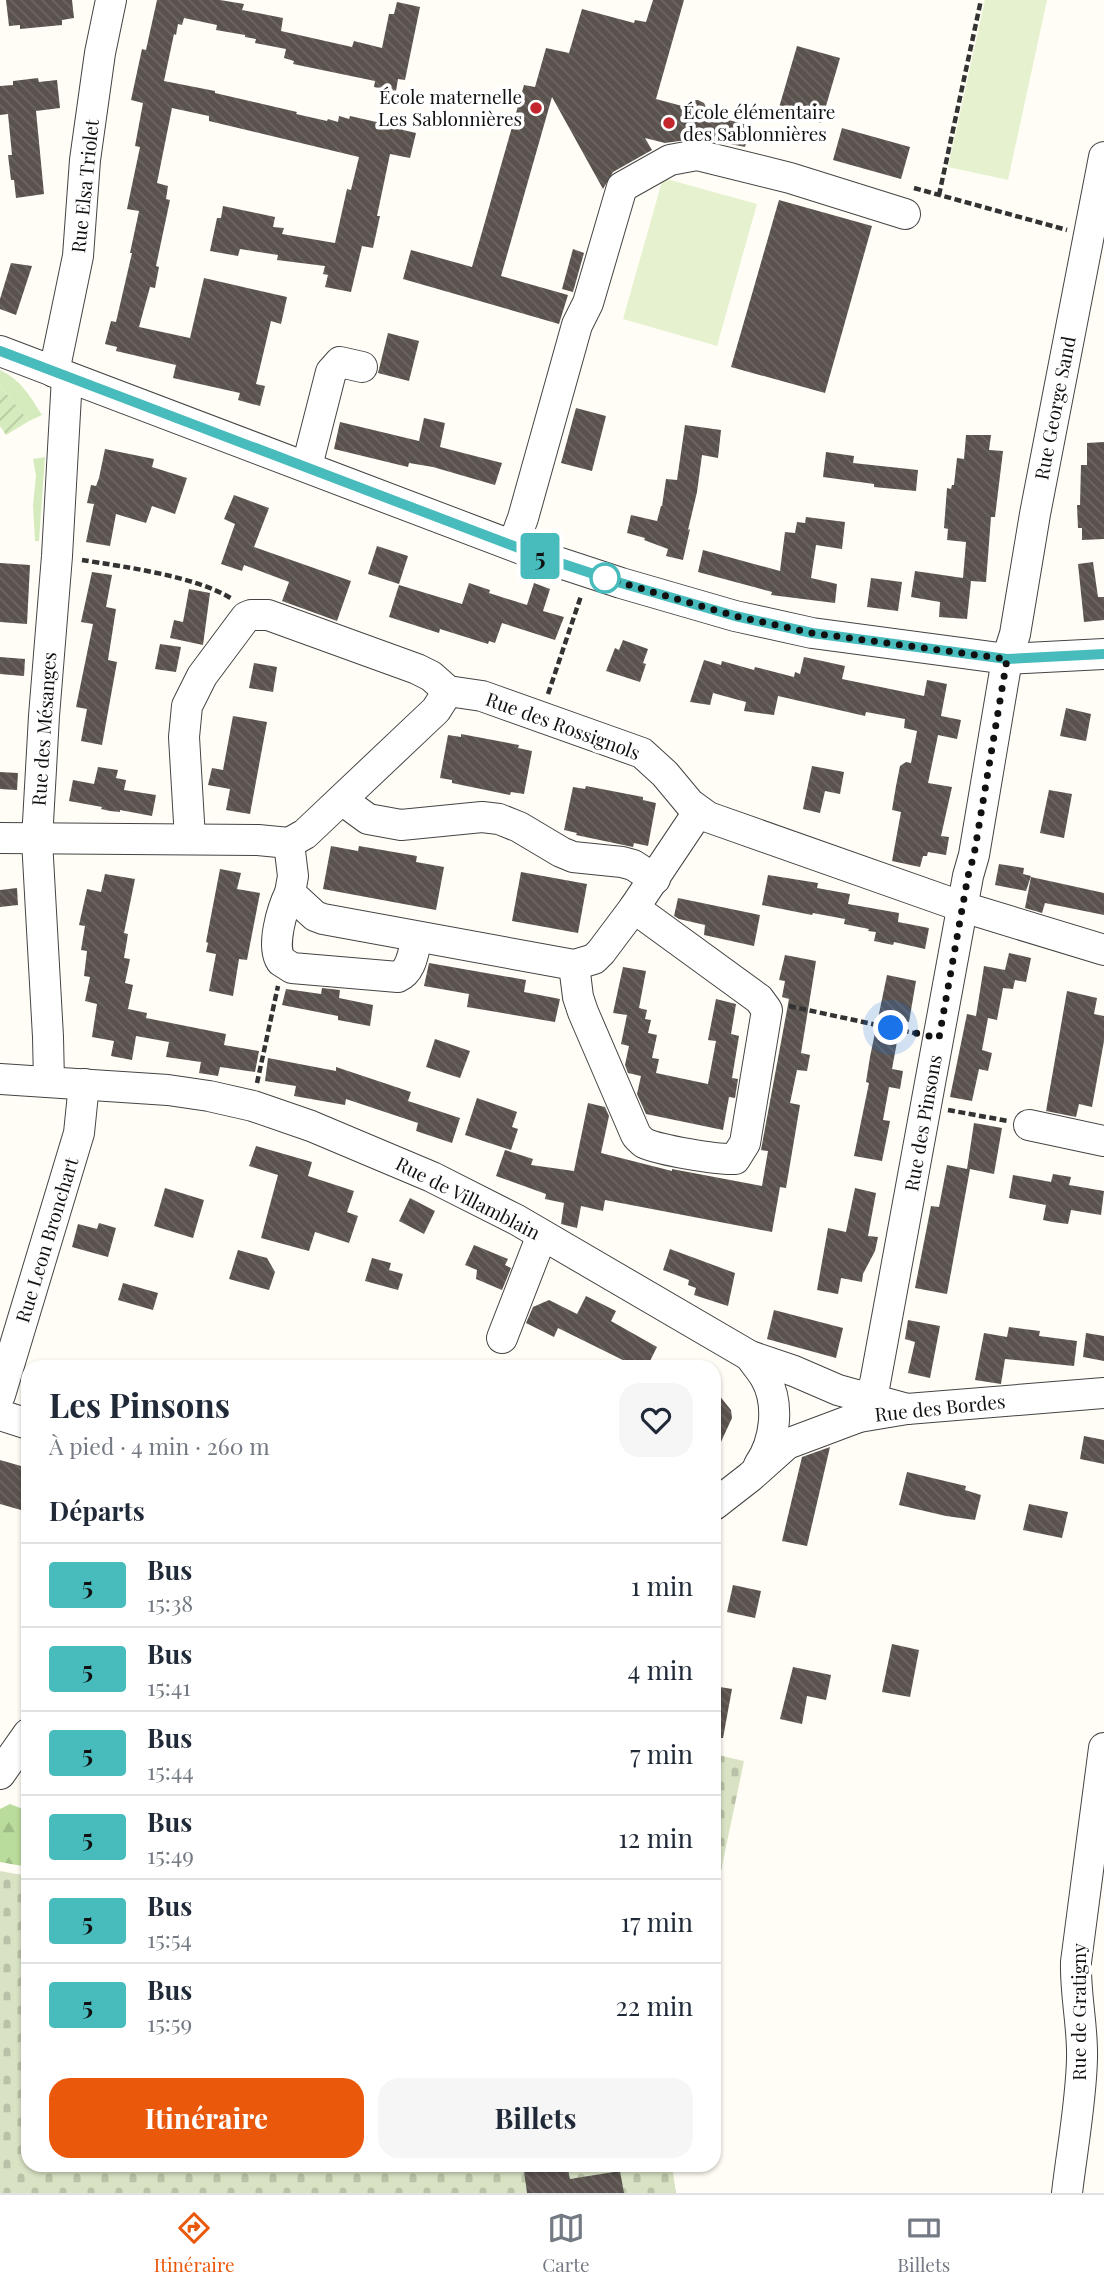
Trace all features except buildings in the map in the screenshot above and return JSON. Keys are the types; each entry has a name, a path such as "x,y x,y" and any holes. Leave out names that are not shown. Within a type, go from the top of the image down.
{"street":[{"name":"Rue Elsa Triolet","path":"61,375 78,256 85,160 100,52 111,0"},
{"path":"513,545 523,519 577,324 588,303 622,187 670,160 697,155 790,178 903,199"},
{"name":"Rue George Sand","path":"1007,659 1015,634 1035,514 1093,265 1104,157"},
{"path":"0,351 513,545 621,583 735,616 812,633 1007,659 1104,654"},
{"path":"307,466 331,372 340,362 362,367"},
{"name":"Rue des Mésanges","path":"49,1082 37,840 57,556 61,375"},
{"path":"0,838 258,840 289,843 305,834 342,800 436,710 448,691 431,676 417,669 268,615 251,615 240,622 202,676 187,706 184,737 190,839"},
{"name":"Rue des Pinsons","path":"863,1408 875,1383 974,855 1007,659"},
{"name":"Rue des Rossignols","path":"448,691 482,696 642,753 690,804 720,822 963,906 1104,950"},
{"path":"342,800 368,819 401,825 490,817 519,827 573,857 622,862 633,865 655,879"},
{"path":"290,893 315,916 324,919 574,965 594,959 655,879 699,811"},
{"path":"289,843 293,876 276,946 278,957 286,965 292,968 403,975 408,969 417,938"},
{"path":"574,965 583,1013 636,1135 644,1143 720,1160 735,1159 745,1143 767,1010 764,1003 634,908"},
{"name":"Rue de Villamblain","path":"0,1079 167,1090 209,1096 253,1106 311,1125 432,1177 542,1234 750,1356 838,1390 863,1408 906,1409"},
{"name":"Rue Leon Bronchart","path":"0,1395 79,1133 84,1084"},
{"path":"1029,1125 1104,1140"},
{"path":"502,1338 542,1234"},
{"name":"Rue des Bordes","path":"750,1356 767,1381 774,1410 770,1442 765,1456 751,1477"},
{"path":"774,1410 792,1397 808,1392 838,1390"},
{"name":"Rue des Bordes","path":"906,1409 1104,1393"},
{"name":"Rue des Bordes","path":"721,1500 751,1477 786,1444 863,1408"},
{"path":"0,1415 21,1422"},
{"path":"0,1774 21,1744"},
{"name":"Rue de Gratigny","path":"1067,2193 1083,2062 1076,1962 1104,1748"}],"path":[{"path":"939,195 981,0"},
{"path":"903,199 939,195 1078,233"},
{"path":"57,556 139,569 205,586 228,596 248,609 251,615"},
{"path":"548,695 581,596 591,599"},
{"path":"255,1095 280,976 286,965"},
{"path":"764,1003 772,1002 939,1038"},
{"path":"926,1106 1029,1125"}],"green space":[{"path":"985,0 1047,0 1008,180 948,167"},
{"path":"663,178 757,204 717,346 623,319"},
{"path":"0,370 19,384 42,415 29,421 0,386"},
{"path":"0,386 29,421 6,435 0,426"},
{"path":"45,457 39,541 35,541 33,505 36,476 33,459"},
{"path":"721,1756 744,1761 721,1871"},
{"path":"10,1804 21,1808 21,1866 0,1862 0,1809"},
{"path":"0,1871 21,1875 21,2172 673,2172 676,2193 0,2193"}],"bus line":[{"name":"5","path":"0,351 545,558 735,616 812,633 984,657 1030,659 1104,654"}],"place":[{"name":"École maternelle Les Sablonnières","path":"536,108"},
{"name":"École élémentaire des Sablonnières","path":"669,123"}],"route":[{"path":"605,578 735,616 812,633 1007,659 974,855 939,1038 891,1028"}]}
